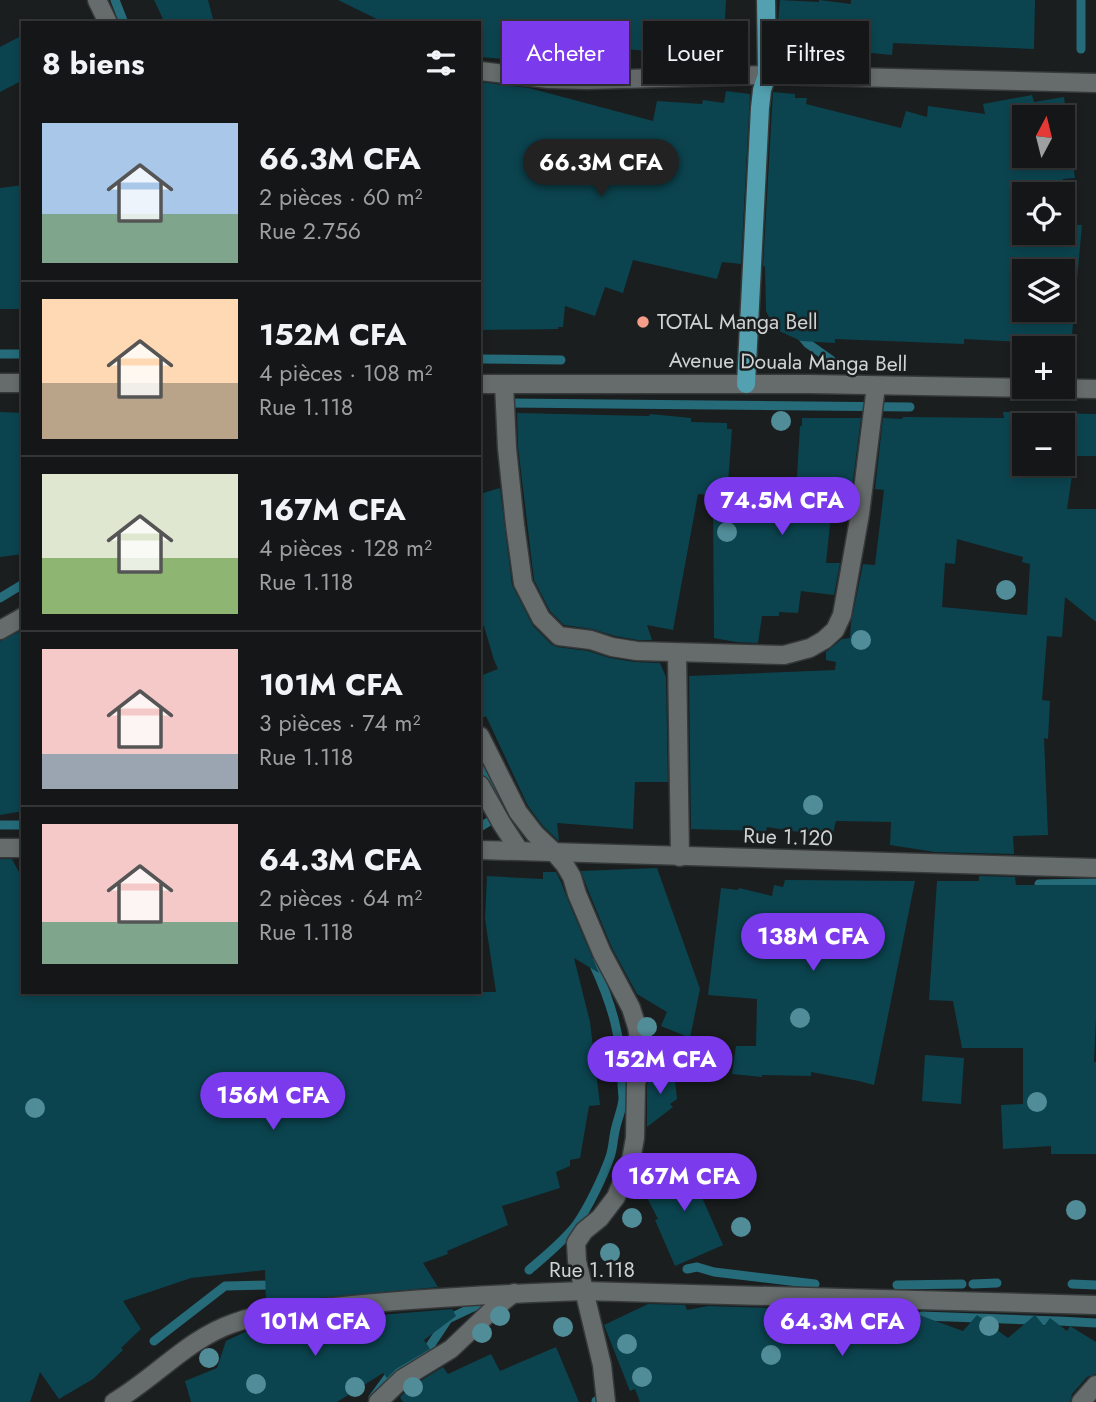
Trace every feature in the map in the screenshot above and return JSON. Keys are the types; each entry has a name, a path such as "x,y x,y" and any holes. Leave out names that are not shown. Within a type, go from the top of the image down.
{"main road":[{"path":"766,0 766,21"},
{"path":"747,384 760,108 764,84"}],"street":[{"path":"97,0 107,21"},
{"path":"481,71 548,79 587,80 762,75"},
{"path":"869,77 1096,83"},
{"path":"0,383 21,383"},
{"name":"Avenue Douala Manga Bell","path":"481,384 747,384 1096,389"},
{"path":"504,384 507,448 523,583 541,618 553,632 562,638 591,640 637,651 784,655 810,648 824,640 835,630 842,615 860,514 876,386"},
{"path":"0,630 21,618"},
{"path":"677,653 680,857"},
{"path":"481,738 518,812 565,865 572,877 602,953 631,1007 637,1027 639,1074 636,1083 635,1138 631,1160 616,1197 576,1243 577,1261 603,1364 606,1402"},
{"path":"481,787 519,850"},
{"path":"0,848 21,848"},
{"name":"Rue 1.120","path":"481,850 1096,868"},
{"name":"Rue 1.118","path":"114,1402 205,1337 232,1323 261,1315 388,1301 584,1291 1096,1305"},
{"path":"378,1402 402,1379 451,1349 514,1293"},
{"path":"1081,1402 1096,1385"}],"building":[{"path":"154,0 208,0 213,21 164,21"},
{"path":"338,0 726,0 725,21 643,21 643,50 629,49 629,21 502,21 502,59 481,57 481,21 381,21"},
{"path":"780,0 819,0 851,4 851,0 1035,0 1034,49 893,43 892,55 869,53 869,21 778,21"},
{"path":"21,36 21,81 0,92 0,47"},
{"path":"481,82 529,88 653,121 657,101 702,104 703,100 724,103 726,91 750,94 741,264 722,262 717,279 633,260 623,293 605,287 595,316 565,306 563,327 481,330"},
{"path":"773,92 795,94 795,98 807,98 806,104 901,128 906,111 927,117 928,106 985,114 983,104 1032,95 1034,102 1064,97 1065,105 1012,105 1012,168 1074,168 1075,178 1063,179 1063,182 1012,182 1012,245 1075,245 1075,225 1082,225 1075,302 1075,259 1012,259 1012,322 1073,322 1072,336 1012,336 1012,341 964,339 964,344 835,339 835,343 801,341 775,329 766,311 765,267"},
{"path":"21,185 21,309 0,309 0,188"},
{"path":"0,412 21,413 21,554 0,557"},
{"path":"1003,412 1050,413 1012,413 1012,476 1072,476 1067,509 1096,509 1096,622 1065,597 1062,637 1047,636 1042,700 1050,701 1048,739 1044,738 1048,835 1013,836 1014,854 935,852 890,845 891,822 836,821 832,837 767,827 766,831 691,829 689,676 835,670 836,662 826,660 826,652 842,639 850,638 863,564 875,565 884,490 875,489 883,418 1004,418","holes":["957,539 1023,557 1022,562 1030,564 1027,615 942,607 945,563 955,564"]},
{"path":"517,413 650,414 691,418 691,422 727,423 727,429 732,429 727,497 698,494 673,630 647,625 652,640 638,640 564,625 550,611 534,580 518,447"},
{"path":"1075,414 1096,414 1096,456 1075,456"},
{"path":"802,418 861,418 852,488 834,486 826,563 840,563 834,595 801,591 798,613 779,612 779,616 762,616 758,643 714,638 713,500 795,510"},
{"path":"500,488 512,585 533,626 551,644 610,658 660,663 666,677 668,782 635,782 633,829 557,823 559,841 528,806 486,716 481,718 481,676 498,669 484,626 481,627 481,494"},
{"path":"21,631 21,811 0,815 0,641"},
{"path":"0,859 12,859 21,876 21,994 496,992 485,919 487,876 543,879 543,872 556,872 599,973 574,958 590,1022 600,1105 589,1106 580,1158 570,1160 570,1166 556,1172 560,1188 502,1206 508,1225 423,1263 438,1287 266,1303 265,1270 191,1278 123,1301 141,1329 93,1379 59,1399 40,1372 30,1402 0,1402"},
{"path":"657,868 700,989 690,1038 661,1026 667,1012 637,994 612,948 581,871"},
{"path":"979,876 1015,877 1016,885 1096,885 1096,1154 1051,1154 1051,1146 1003,1149 1001,1105 1023,1104 1023,1048 962,1048 953,1001 929,1000 937,881 979,881"},
{"path":"785,880 915,881 874,1085 811,1072 811,1076 762,1077 732,1074 736,1046 756,1046 757,999 708,995 721,888 739,888 772,896 774,885 783,887"},
{"path":"925,1055 964,1058 961,1104 922,1101"},
{"path":"674,1072 677,1099 670,1104 673,1107 647,1127 647,1085 650,1078"},
{"path":"698,1160 712,1187 700,1193 723,1245 675,1266 655,1220 658,1219 642,1188"},
{"path":"648,1304 685,1305 687,1310 708,1306 797,1308 799,1319 847,1310 850,1324 878,1310 888,1328 908,1311 963,1331 977,1315 1008,1338 1035,1315 1044,1326 1050,1318 1067,1331 1070,1326 1096,1342 1096,1374 1087,1377 1072,1394 1070,1402 640,1402 635,1389 630,1391 604,1325"},
{"path":"452,1309 456,1316 424,1340 430,1349 396,1369 387,1378 383,1373 337,1402 191,1402 185,1381 217,1368 226,1341 247,1331 285,1323"},
{"path":"556,1347 579,1402 403,1402 400,1397 409,1388 443,1367 448,1374 491,1354 500,1371"}],"waterway":[{"path":"115,0 123,21"},
{"path":"1081,0 1081,49"},
{"path":"799,333 807,343 831,360"},
{"path":"0,354 21,354"},
{"path":"481,359 561,360"},
{"path":"502,403 910,407"},
{"path":"0,598 21,585"},
{"path":"481,765 511,820"},
{"path":"481,826 498,816"},
{"path":"0,825 21,825"},
{"path":"1039,884 1096,883"},
{"path":"529,1270 554,1249 576,1225 599,1183 612,1151 623,1097 622,1067 611,1007 593,963"},
{"path":"687,1269 697,1267 714,1272 815,1284"},
{"path":"973,1284 997,1283"},
{"path":"897,1285 962,1284"},
{"path":"1072,1284 1096,1285"},
{"path":"154,1341 225,1286 270,1285"},
{"path":"373,1398 389,1376 422,1358 448,1319 484,1302"},
{"path":"922,1316 1057,1321"},
{"path":"1059,1321 1096,1323"}],"place":[{"name":"TOTAL Manga Bell","path":"643,322"}]}
